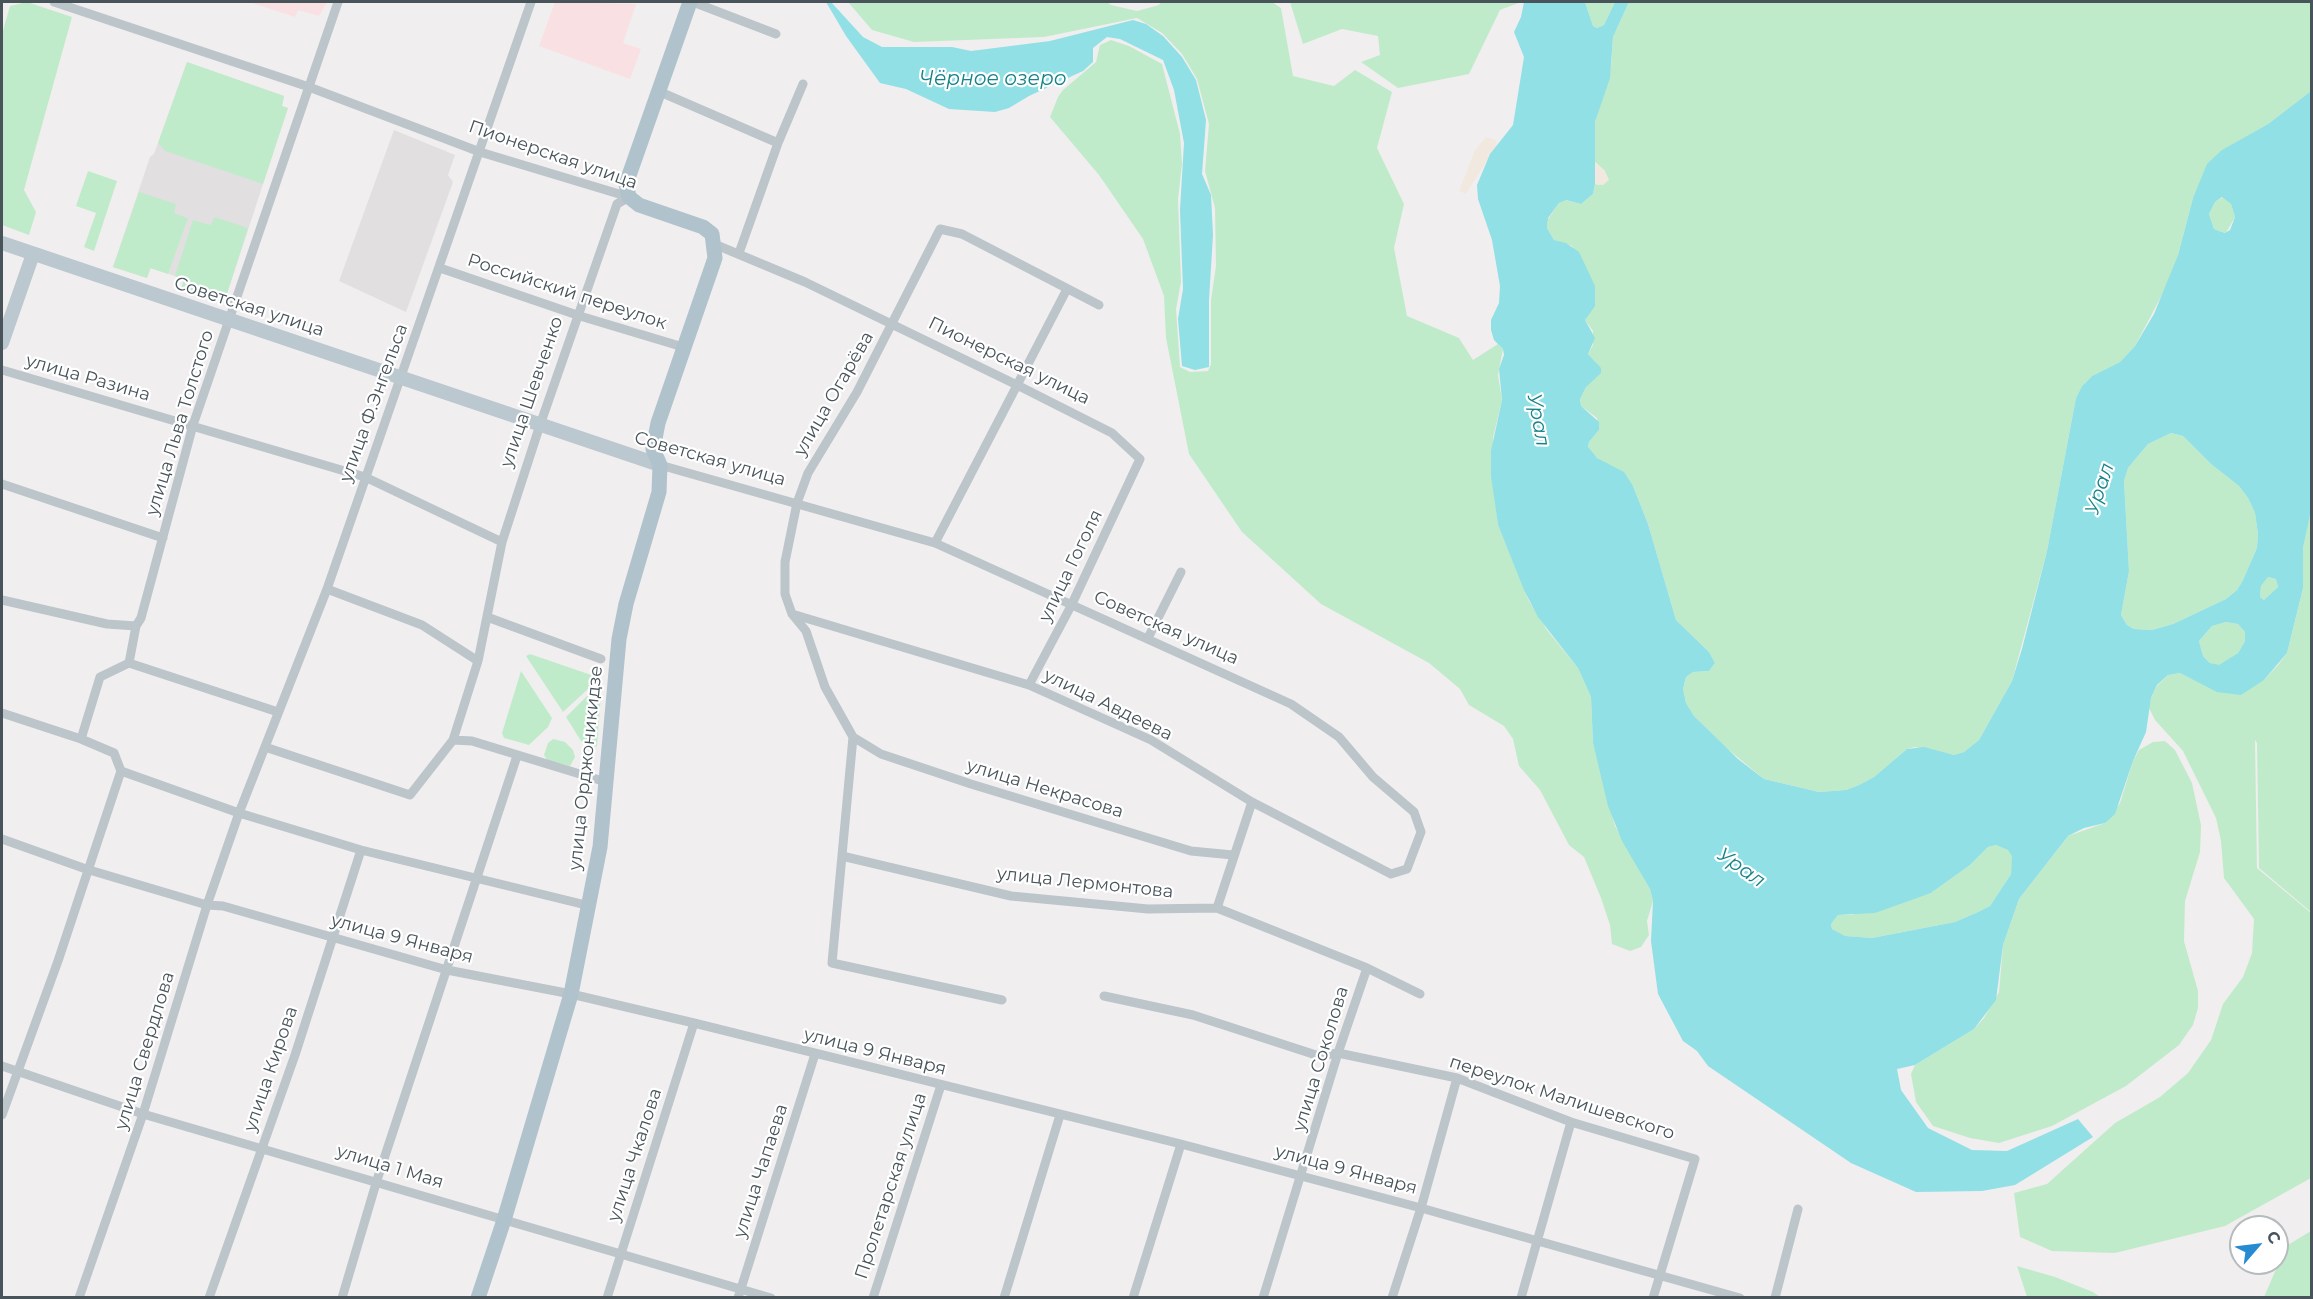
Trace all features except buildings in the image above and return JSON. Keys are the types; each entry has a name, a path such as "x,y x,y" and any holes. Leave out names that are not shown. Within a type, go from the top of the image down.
{"main road":[{"path":"629,197 626,184 692,2"},
{"name":"Пионерская улица","path":"629,197 639,205 703,226 712,234 714,244"},
{"name":"улица Орджоникидзе","path":"478,1298 504,1220 571,994 600,847 619,639 626,604 659,492 660,465 653,449 658,423 713,266 714,244"}],"street":[{"name":"Пионерская улица","path":"54,2 309,87 480,152 629,197"},
{"name":"улица Льва Толстого","path":"129,663 136,627 141,618 193,425 338,2"},
{"name":"улица Ф.Энгельса","path":"239,813 327,589 531,2"},
{"path":"692,2 776,33"},
{"path":"739,253 778,144 803,84"},
{"path":"658,91 778,144"},
{"name":"улица Шевченко","path":"265,747 410,795 453,740 478,661 489,594 502,542 617,204 629,197"},
{"name":"улица Огарёва","path":"853,737 825,687 806,631 792,614 785,594 785,562 797,503 808,473 892,327 940,229 962,234 1067,289"},
{"name":"Советская улица","path":"2,243 660,465 935,543 1071,606 1148,638 1291,704 1339,738 1373,777 1414,812 1421,832 1407,869 1390,874"},
{"name":"Пионерская улица","path":"714,244 805,282 892,327 1017,385 1112,433 1140,459"},
{"path":"2,344 33,254"},
{"name":"Российский переулок","path":"440,268 580,316 683,347"},
{"path":"935,543 1067,289 1099,305"},
{"name":"улица Разина","path":"2,370 365,477 502,542"},
{"name":"улица Гоголя","path":"1029,685 1071,606 1140,459"},
{"path":"2,484 163,538"},
{"path":"1148,638 1181,572"},
{"path":"327,589 422,626 478,661"},
{"path":"2,600 106,624 136,627"},
{"name":"улица Авдеева","path":"792,614 1029,685 1151,740 1252,802 1390,874"},
{"path":"487,617 601,659"},
{"path":"81,739 100,678 129,663 278,712"},
{"path":"2,714 81,739 114,753 121,771 86,869 58,961 16,1071 2,1115"},
{"path":"853,737 832,963 1002,1000"},
{"name":"улица Некрасова","path":"853,737 881,754 971,784 1191,851 1233,855"},
{"path":"453,740 472,741 606,783"},
{"path":"342,1298 377,1180 517,756"},
{"path":"121,771 239,813 361,850 476,876 590,906"},
{"path":"1217,908 1252,802"},
{"name":"улица Свердлова","path":"80,1298 143,1114 207,905 239,813"},
{"name":"улица 9 Января","path":"2,839 86,869 207,905 223,906 447,970 571,994 694,1023 1181,1144 1302,1175 1740,1298"},
{"name":"улица Кирова","path":"209,1298 295,1055 361,850"},
{"name":"улица Лермонтова","path":"842,856 1011,896 1148,909 1217,908 1367,968 1420,994"},
{"name":"улица Соколова","path":"1263,1298 1338,1053 1367,968"},
{"name":"переулок Малишевского","path":"1104,996 1193,1015 1319,1056 1338,1053 1456,1078 1571,1122 1695,1160 1660,1275"},
{"name":"улица Чкалова","path":"607,1298 694,1023"},
{"name":"улица Чапаева","path":"739,1293 815,1054"},
{"name":"улица 1 Мая","path":"2,1066 143,1114 377,1180 739,1293 771,1298"},
{"path":"1392,1298 1421,1208 1456,1078"},
{"name":"Пролетарская улица","path":"873,1298 941,1085"},
{"path":"1004,1298 1060,1115"},
{"path":"1521,1298 1571,1122"},
{"path":"1133,1298 1181,1144"},
{"path":"1775,1298 1798,1209"},
{"path":"1653,1298 1660,1275"}],"shaded area":[{"path":"249,2 327,2 319,16 298,10 295,17"},
{"path":"555,2 636,4 623,43 641,49 630,79 539,46"},
{"path":"187,62 284,96 282,106 288,108 224,303 181,289 184,279 151,268 147,278 113,267 150,157 154,154"},
{"path":"394,130 455,155 448,175 453,182 406,312 339,281"}],"green space":[{"path":"27,2 72,17 24,190 36,212 29,235 2,225 2,34 10,6"},
{"path":"848,2 1107,2 1137,11 1159,5 1161,2 1272,2 1281,8 1293,76 1334,86 1355,70 1392,92 1377,148 1404,204 1394,248 1407,316 1459,338 1473,360 1498,344 1503,349 1498,375 1502,400 1493,438 1494,494 1498,525 1529,601 1547,630 1578,668 1591,697 1593,743 1615,826 1650,889 1653,901 1647,921 1649,935 1641,947 1630,951 1612,944 1610,925 1584,857 1569,845 1540,790 1519,766 1513,739 1504,726 1469,705 1460,689 1429,663 1321,604 1242,532 1189,454 1166,338 1164,296 1143,239 1099,175 1050,117 1063,90 1096,62 1100,45 1111,40 1129,46 1162,64 1180,134 1182,164 1178,199 1181,282 1176,309 1180,367 1190,372 1208,371 1211,364 1211,300 1216,266 1215,208 1205,171 1209,124 1197,79 1182,54 1162,33 1137,18 1044,37 914,42 872,30"},
{"path":"1290,2 1521,2 1500,10 1469,74 1398,88 1361,62 1380,55 1378,36 1342,29 1303,44"},
{"path":"1585,2 1615,2 1604,25 1597,28 1593,26"},
{"path":"1629,2 2311,2 2311,91 2268,124 2235,143 2193,198 2178,255 2165,289 2135,346 2120,362 2092,376 2082,386 2076,398 2047,551 2012,681 1979,740 1964,752 1954,755 1915,747 1907,749 1874,777 1859,785 1846,790 1819,792 1764,779 1724,746 1694,716 1686,703 1683,689 1686,677 1693,672 1709,671 1715,663 1709,652 1676,620 1648,524 1633,486 1591,453 1588,447 1589,442 1599,430 1597,418 1581,406 1580,399 1597,364 1588,354 1593,345 1593,331 1585,320 1589,312 1572,246 1554,240 1547,228 1548,219 1559,203 1565,200 1581,204 1593,194 1595,184 1599,185 1605,171 1594,161 1595,122 1611,67 1613,37"},
{"path":"187,62 284,96 282,106 288,108 263,184 165,151 158,143"},
{"path":"88,171 117,181 94,251 84,247 96,213 76,206"},
{"path":"139,192 176,204 174,213 188,218 168,274 150,268 147,278 113,267"},
{"path":"2223,197 2231,204 2235,217 2226,233 2214,229 2209,214 2215,202"},
{"path":"214,217 248,228 224,303 181,289 184,280 175,276 193,220 211,225"},
{"path":"2171,433 2183,436 2211,464 2239,486 2248,498 2255,513 2257,548 2237,590 2226,599 2173,624 2152,630 2134,629 2127,625 2121,615 2129,571 2124,481 2128,468 2148,444"},
{"path":"2311,505 2311,912 2259,868 2257,743 2255,740 2257,868 2311,913 2311,1178 2245,1215 2229,1215 2229,1224 2225,1226 2115,1253 2052,1251 2020,1237 2014,1193 2047,1184 2115,1123 2160,1097 2188,1073 2211,1040 2223,1004 2243,977 2252,953 2254,919 2224,878 2221,841 2216,818 2183,751 2155,720 2149,708 2151,698 2157,686 2168,675 2180,673 2205,685 2264,680 2287,653 2303,588 2303,548"},
{"path":"2268,577 2276,579 2278,587 2264,600 2260,597 2261,586"},
{"path":"2226,622 2238,624 2245,632 2245,641 2238,653 2219,666 2210,663 2203,656 2199,641 2212,626"},
{"path":"530,654 600,678 563,712 526,656"},
{"path":"521,671 552,718 548,727 529,745 504,738 502,733"},
{"path":"602,681 597,746 593,748 581,741 566,717"},
{"path":"553,739 565,742 573,750 575,757 570,766 547,760 544,755 548,743"},
{"path":"2165,741 2175,750 2192,783 2201,825 2200,852 2185,901 2184,941 2198,991 2198,1008 2193,1025 2179,1045 2126,1086 2052,1126 1999,1143 1970,1138 1933,1126 1916,1102 1911,1074 1915,1065 1974,1029 1984,1018 1999,992 2003,945 2019,899 2068,836 2105,823 2120,803 2133,761 2139,750 2153,742"},
{"path":"1996,845 2009,850 2013,856 2011,874 1990,906 1955,922 1872,938 1844,936 1832,929 1831,924 1838,915 1851,915 1931,893 1970,865 1988,847"},
{"path":"2311,1231 2311,1297 2264,1297 2273,1275 2289,1275 2289,1244"},
{"path":"2017,1266 2055,1277 2100,1297 2027,1297"}],"sand":[{"path":"1486,137 1496,140 1497,145 1466,194 1459,191 1475,150"},
{"path":"1594,161 1605,171 1609,180 1603,185 1595,184"}],"water":[{"name":"Чёрное озеро","path":"826,2 831,2 863,37 882,47 952,47 971,51 1050,41 1133,20 1146,24 1163,36 1182,57 1196,80 1206,120 1202,174 1211,195 1213,235 1209,300 1209,367 1195,370 1182,366 1178,319 1183,289 1180,210 1184,143 1174,90 1163,60 1120,39 1107,37 1093,48 1093,62 1083,71 1009,108 995,112 949,109 906,89 880,83 846,36"},
{"name":"Урал","path":"1524,2 1585,2 1593,26 1597,28 1604,25 1615,2 1629,2 1613,37 1610,78 1595,122 1593,194 1581,204 1566,200 1559,203 1548,218 1547,228 1554,240 1566,243 1579,252 1595,286 1595,306 1585,320 1595,338 1588,354 1601,368 1601,373 1586,387 1580,399 1581,406 1599,422 1599,430 1589,442 1588,447 1597,458 1624,472 1633,486 1648,524 1676,620 1709,652 1715,663 1709,671 1693,672 1686,677 1683,689 1686,703 1694,716 1738,759 1764,779 1819,792 1846,790 1859,785 1874,777 1907,749 1924,747 1954,755 1964,752 1979,740 2012,681 2022,649 2047,551 2076,398 2082,386 2092,376 2120,362 2135,346 2154,314 2178,255 2193,198 2207,164 2222,150 2268,124 2311,91 2312,505 2303,548 2303,588 2287,653 2264,680 2241,695 2217,692 2180,673 2168,675 2157,685 2151,698 2146,732 2133,761 2115,814 2105,823 2084,828 2068,836 2019,899 2003,945 1996,1000 1974,1029 1915,1065 1897,1069 1901,1090 1928,1128 1972,1150 2007,1151 2078,1119 2093,1137 2015,1185 1982,1191 1916,1192 1851,1163 1708,1066 1697,1051 1683,1041 1658,994 1651,941 1653,901 1650,889 1622,841 1608,806 1593,743 1591,697 1578,668 1538,617 1524,590 1498,525 1491,476 1491,451 1502,400 1499,369 1504,355 1503,349 1494,340 1491,330 1491,320 1499,303 1500,286 1492,240 1478,199 1477,185 1490,154 1513,125 1524,57 1514,32 1521,17","holes":["2222,197 2231,204 2235,217 2230,230 2225,233 2214,229 2209,214 2215,202","2171,433 2183,436 2211,464 2239,486 2255,513 2258,534 2257,548 2237,590 2226,599 2173,624 2152,630 2134,629 2127,625 2121,615 2129,571 2124,481 2128,468 2148,444","2268,577 2276,579 2278,587 2264,600 2260,597 2261,586","2226,622 2238,624 2245,632 2245,641 2238,653 2219,665 2210,663 2203,656 2199,641 2212,626","1996,845 2008,850 2012,856 2011,874 1990,906 1978,912 1955,922 1872,938 1845,936 1832,929 1831,924 1838,915 1875,913 1931,893 1970,865 1988,847"]}]}
